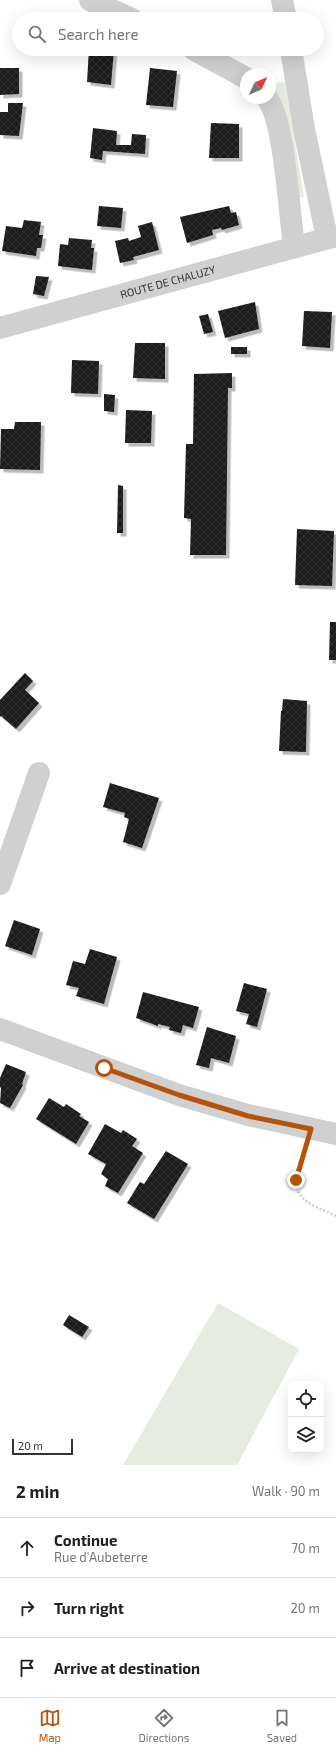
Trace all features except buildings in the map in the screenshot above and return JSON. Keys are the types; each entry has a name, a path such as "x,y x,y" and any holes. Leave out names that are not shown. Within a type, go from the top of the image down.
{"street":[{"path":"90,0 117,12"},
{"path":"282,0 285,12"},
{"path":"206,56 240,75"},
{"path":"292,56 304,129 332,237"},
{"path":"271,104 281,146 294,246"},
{"name":"ROUTE DE CHALUZY","path":"0,328 294,246 332,237"},
{"path":"0,884 39,773"},
{"path":"0,1029 179,1095 248,1116 336,1134"}],"path":[{"path":"311,1129 296,1180 299,1192 306,1202 336,1216"}],"shaded area":[{"path":"285,82 304,197 295,198 276,94 276,83"},
{"path":"218,1303 299,1349 237,1465 123,1465"}],"route":[{"path":"104,1068 179,1095 248,1116 311,1129 296,1180"}]}
